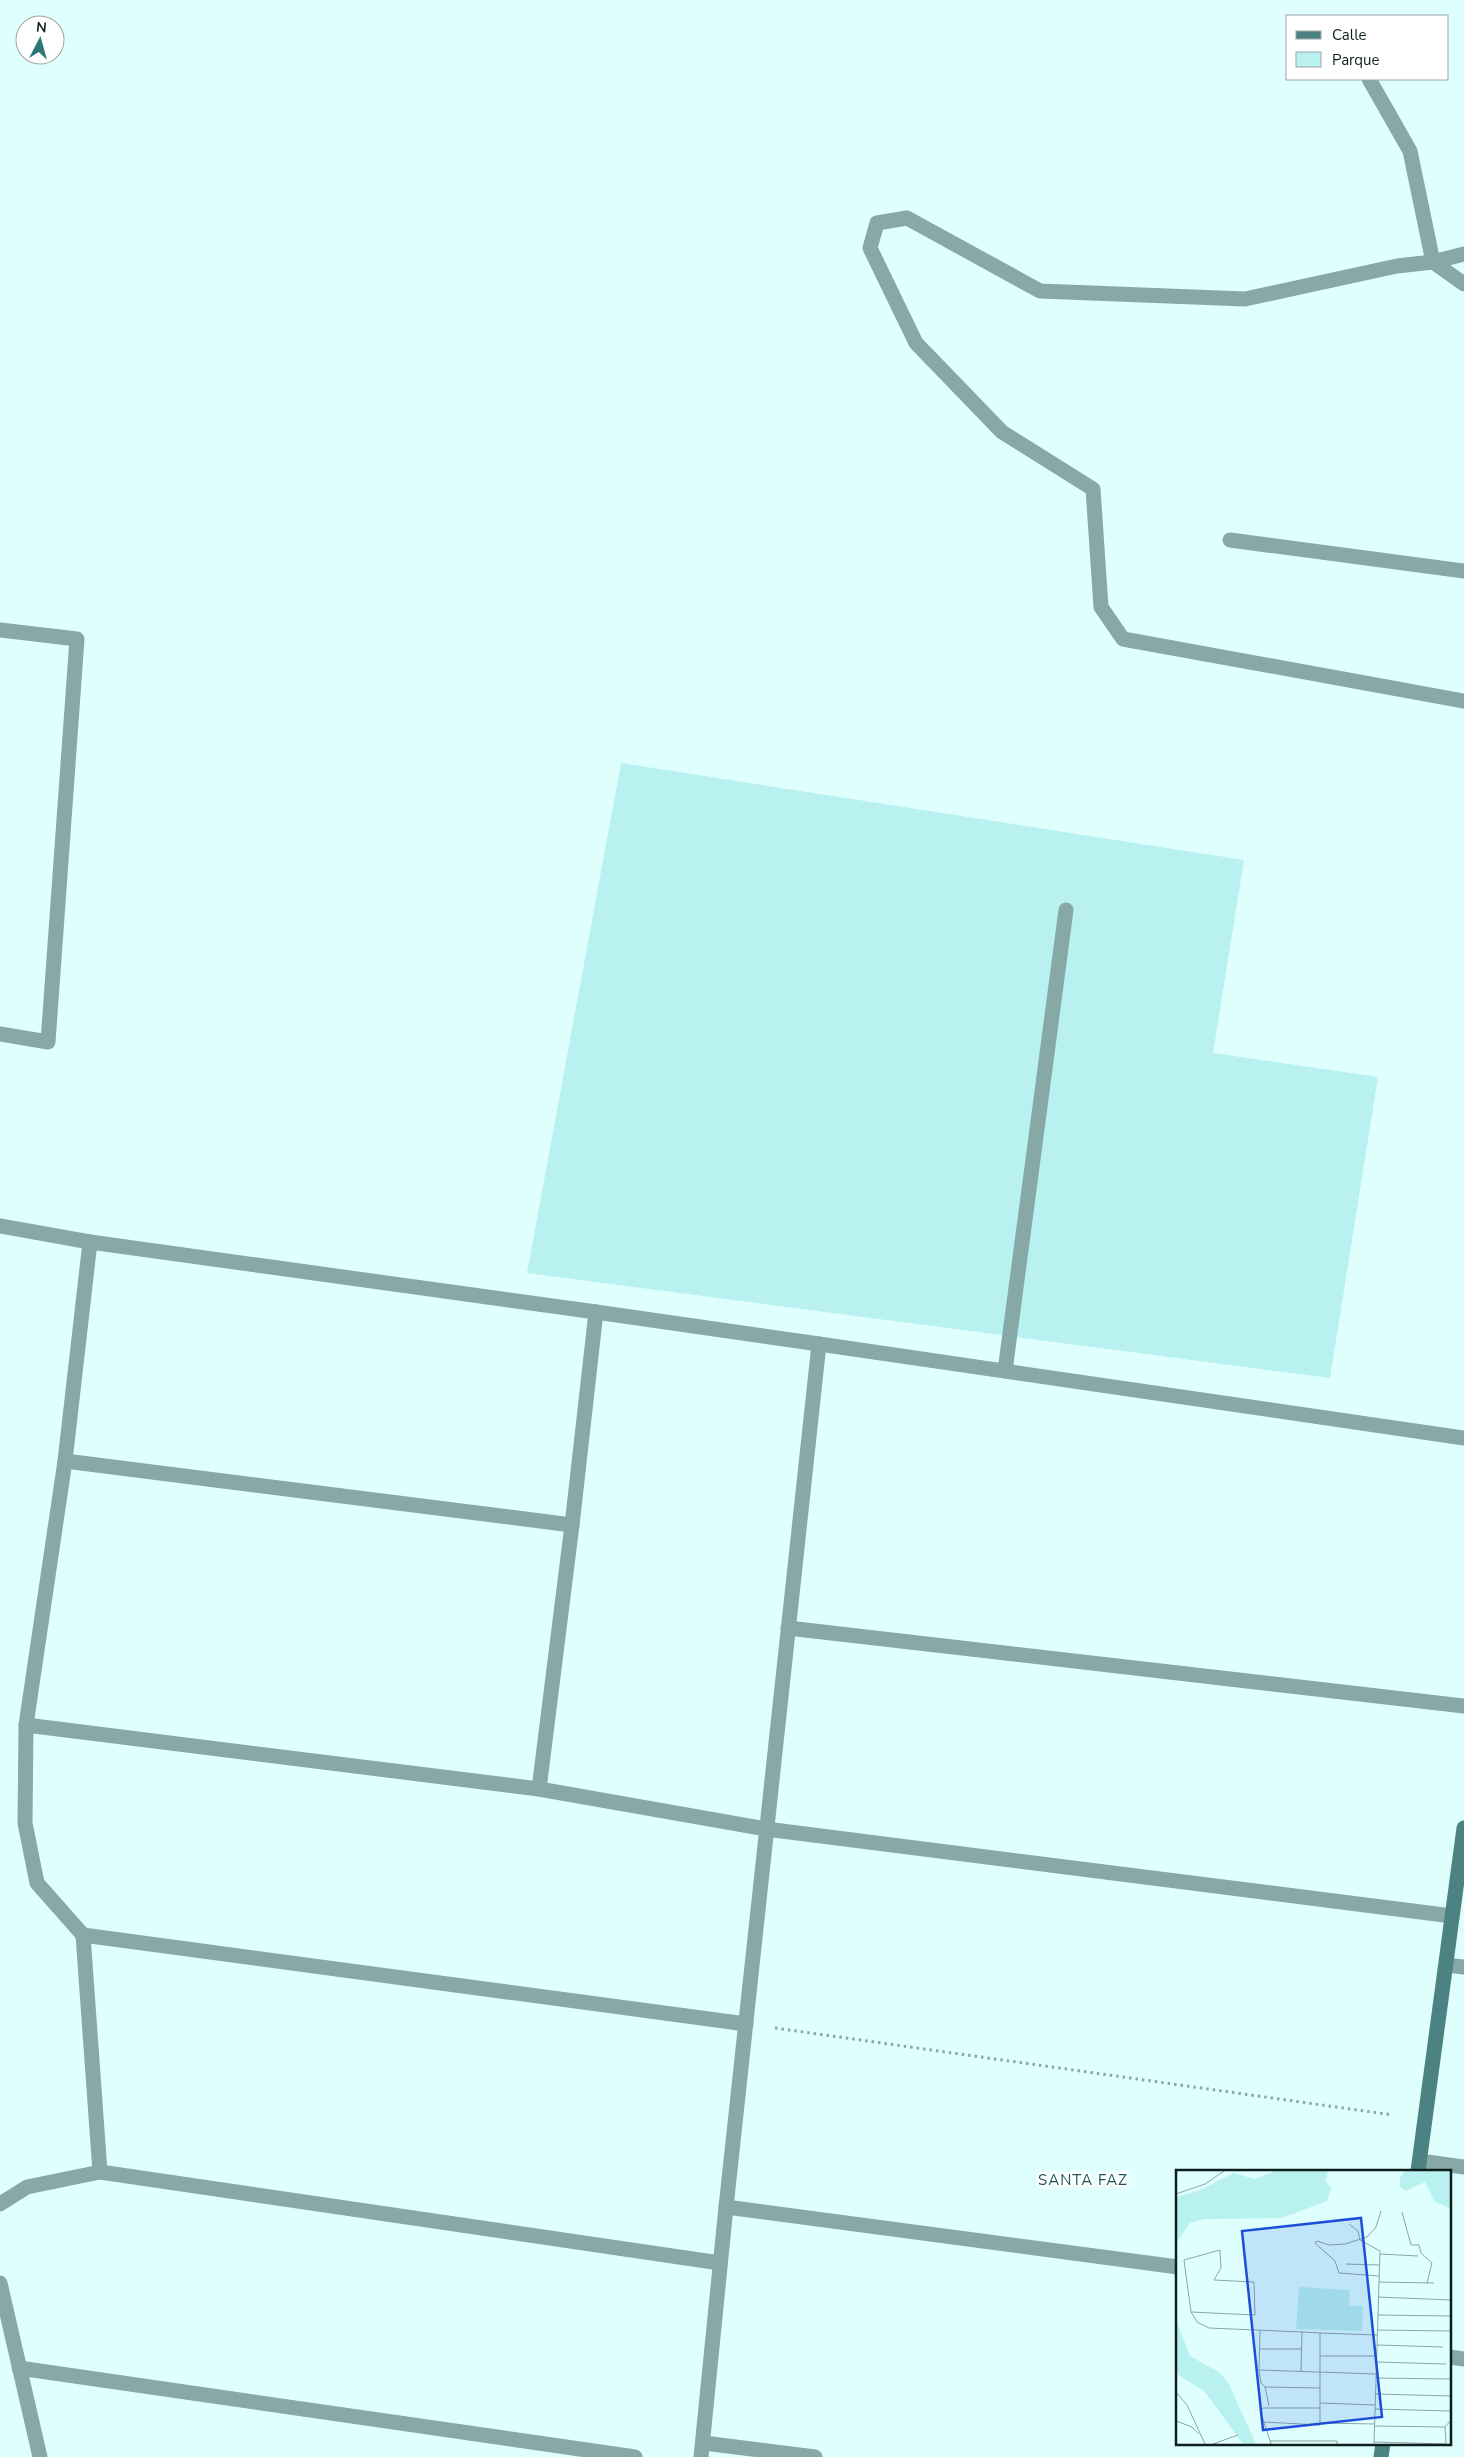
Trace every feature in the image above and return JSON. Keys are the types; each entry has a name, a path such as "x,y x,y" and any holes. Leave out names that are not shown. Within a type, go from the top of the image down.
{"street":[{"path":"1370,80 1410,152 1433,262 1464,284"},
{"path":"1464,254 1433,262 1396,266 1245,299 1040,291 907,218 877,223 870,248 916,343 1002,432 1093,489 1101,607 1123,639 1464,701"},
{"path":"1230,540 1464,571"},
{"path":"0,630 77,639 48,1042 0,1034"},
{"path":"1005,1371 1066,910"},
{"path":"0,1226 90,1242 596,1312 1464,1438"},
{"path":"90,1242 65,1461 26,1725 25,1823 38,1883 83,1934 100,2172"},
{"path":"539,1789 596,1312"},
{"path":"814,2457 703,2450 720,2263 819,1344"},
{"path":"65,1461 572,1525"},
{"path":"788,1628 1464,1706"},
{"path":"26,1725 539,1789 766,1829 1452,1916"},
{"path":"1464,1828 1419,2166 1464,2167"},
{"path":"83,1934 746,2024"},
{"path":"1446,1965 1464,1967"},
{"path":"0,2204 27,2187 100,2172 720,2263"},
{"path":"726,2207 1176,2267"},
{"path":"0,2283 40,2457"},
{"path":"19,2368 635,2457"},
{"path":"1381,2457 1382,2444"}],"path":[{"path":"746,2024 1425,2120"}],"green space":[{"path":"621,763 1244,860 1213,1053 1378,1077 1330,1378 527,1273"}],"district":[{"name":"SANTA FAZ","path":"1083,2180"}]}
